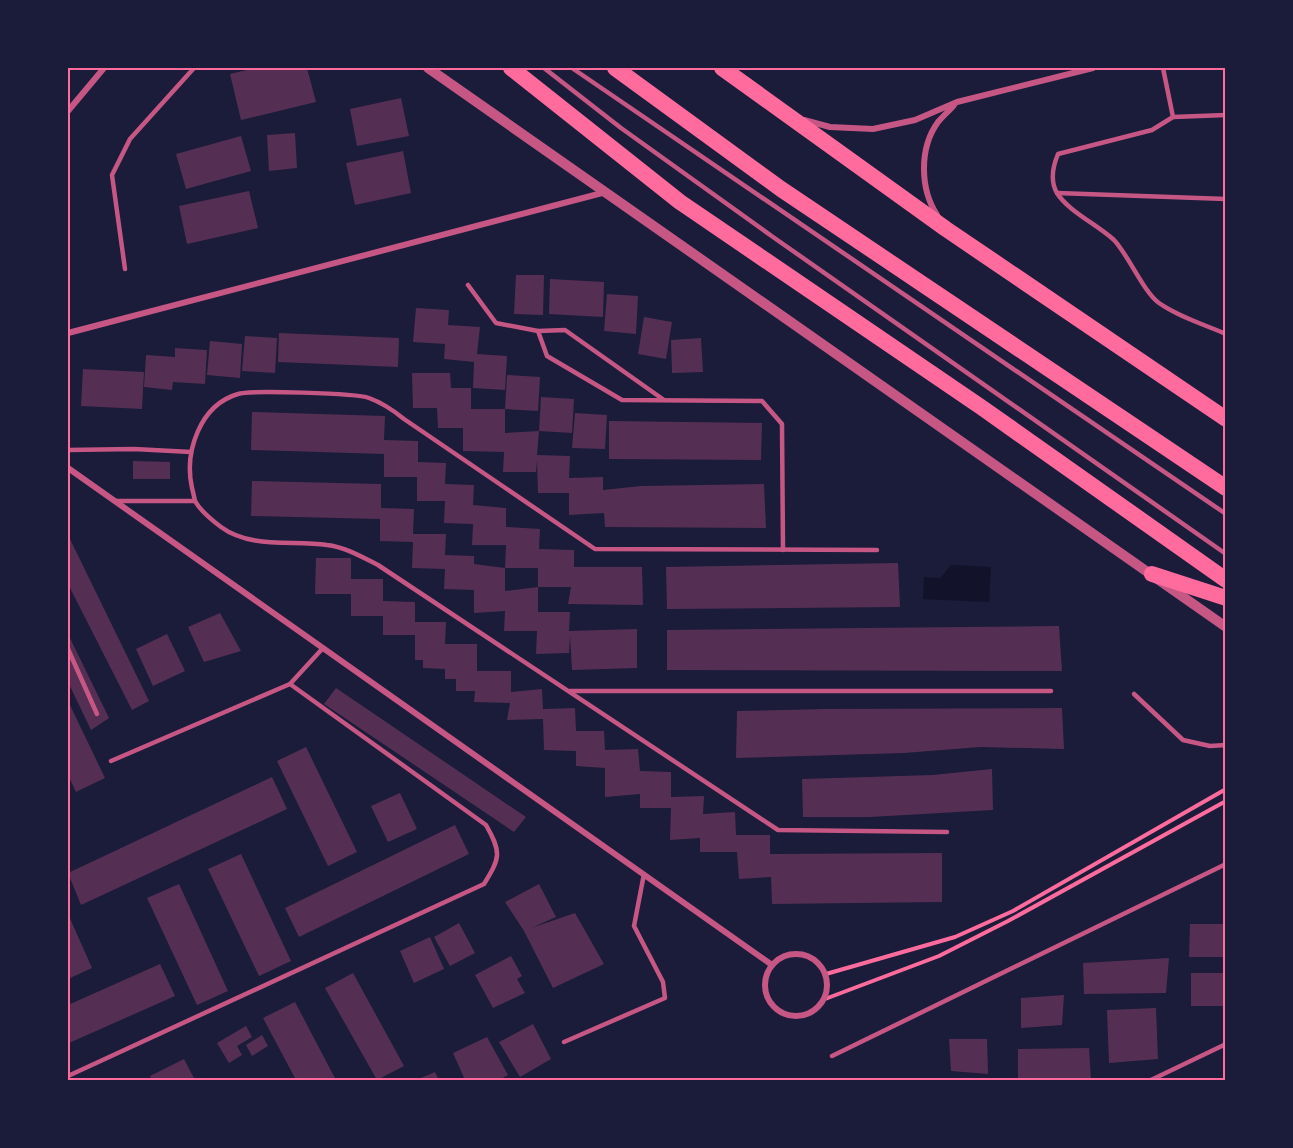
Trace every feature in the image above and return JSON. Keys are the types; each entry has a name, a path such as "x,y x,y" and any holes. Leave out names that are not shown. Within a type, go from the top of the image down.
{"highway":[{"path":"511,68 680,202 981,407 1226,580"},
{"path":"615,68 781,189 1226,488"},
{"path":"722,68 946,229 1226,419"},
{"path":"1152,574 1226,598"}],"street":[{"path":"68,111 104,68"},
{"path":"428,68 1226,627"},
{"path":"788,116 830,127 873,129 915,120 957,102 1093,68"},
{"path":"946,229 931,205 924,178 925,159 926,150 937,123 957,102"},
{"path":"68,333 607,192"},
{"path":"68,468 772,965"},
{"path":"795,953 808,956 819,963 826,974 828,987 825,999 816,1010 804,1016 791,1016 779,1011 769,1002 765,990 766,976 772,965 782,956 795,953"}],"lane":[{"path":"125,269 112,175 130,139 194,68"},
{"path":"544,68 621,128 773,237 1226,554"},
{"path":"572,68 1226,514"},
{"path":"1163,68 1173,117"},
{"path":"1226,115 1173,117 1152,130 1058,154 1053,177 1057,193 1116,242 1156,300 1169,310 1226,334"},
{"path":"1057,193 1226,199"},
{"path":"468,285 496,323 538,331 565,330 664,400"},
{"path":"538,331 547,356 622,400 762,401 782,424 783,550"},
{"path":"878,550 595,549 388,406 367,397 311,393 239,393 217,405 198,430 191,452 190,478 195,501 221,527 241,538 258,541 341,547 378,565 778,830 947,832"},
{"path":"68,450 134,448 191,452"},
{"path":"114,501 195,501"},
{"path":"111,761 290,684 323,648"},
{"path":"68,649 98,714"},
{"path":"68,1076 484,884 497,863 496,843 486,825 290,684"},
{"path":"568,691 1051,691"},
{"path":"1134,694 1183,740 1210,746 1226,745"},
{"path":"832,1056 1226,864"},
{"path":"564,1042 665,998 663,982 634,926 644,874"},
{"path":"1151,1080 1226,1044"}],"path":[{"path":"826,974 955,937 1013,911 1226,789"},
{"path":"825,999 939,956 1008,921 1226,801"}],"shaded area":[{"path":"951,565 991,567 989,602 923,599 924,577 940,578"}],"building":[{"path":"255,68 307,68 316,102 241,120 230,74"},
{"path":"401,98 409,136 357,146 350,109"},
{"path":"295,133 297,168 269,171 267,135"},
{"path":"241,136 251,171 186,189 176,154"},
{"path":"403,151 411,193 355,205 346,163"},
{"path":"249,191 258,228 187,244 179,206"},
{"path":"516,275 544,275 543,315 514,314"},
{"path":"550,279 604,282 603,317 549,314"},
{"path":"607,294 638,296 636,334 604,331"},
{"path":"416,308 449,310 448,325 480,327 477,354 507,356 505,390 473,388 474,362 444,359 445,344 413,342"},
{"path":"644,317 672,322 666,359 638,354"},
{"path":"279,333 399,338 398,367 278,362"},
{"path":"245,336 277,338 275,373 242,371"},
{"path":"701,338 703,372 672,373 671,340"},
{"path":"210,341 242,344 240,378 207,375"},
{"path":"175,348 207,350 205,384 173,382 172,390 144,387 146,355 175,357"},
{"path":"83,369 144,372 142,409 81,406"},
{"path":"412,373 450,373 451,388 471,388 471,409 505,409 505,433 539,431 537,455 570,456 569,478 603,477 603,490 641,486 764,484 766,528 605,527 604,513 569,515 569,493 538,493 537,460 536,472 503,472 504,452 463,451 463,428 438,428 437,408 413,408"},
{"path":"507,375 540,377 538,411 505,409"},
{"path":"541,397 574,399 572,433 539,431"},
{"path":"252,412 385,416 384,440 418,441 418,462 446,463 445,484 474,485 473,505 506,508 506,527 540,529 539,549 574,550 574,567 642,567 643,605 568,604 571,587 538,587 538,568 505,568 506,545 472,545 473,524 444,523 445,501 417,501 417,477 384,477 384,454 251,450"},
{"path":"575,413 607,415 605,449 572,448"},
{"path":"609,421 762,423 761,460 609,459"},
{"path":"133,461 170,462 170,479 133,479"},
{"path":"252,481 381,484 381,508 414,509 413,534 446,534 445,555 474,556 474,564 505,568 505,591 538,587 538,612 570,612 569,631 637,629 637,668 572,670 570,636 569,653 536,654 537,631 504,631 505,611 474,613 474,590 444,589 445,569 412,568 413,542 380,541 380,519 251,516"},
{"path":"68,535 149,701 132,710 68,584"},
{"path":"316,558 351,558 351,579 383,579 383,601 415,602 415,622 446,622 445,644 477,644 477,671 511,671 511,692 542,689 543,709 575,708 576,731 604,731 605,750 638,749 640,771 671,772 671,797 704,796 703,814 735,812 736,835 770,835 770,854 942,853 942,902 772,904 771,877 739,879 737,852 700,852 700,838 670,840 671,808 640,808 640,794 605,797 605,768 576,766 576,751 544,750 543,719 507,720 510,703 474,702 475,691 456,691 456,679 445,679 445,669 423,668 423,660 415,660 415,635 383,635 383,616 351,616 351,594 315,594"},
{"path":"898,563 900,607 667,609 666,567"},
{"path":"220,613 241,651 204,662 188,627"},
{"path":"1059,626 1062,671 667,670 667,630"},
{"path":"68,634 109,718 91,730 68,682"},
{"path":"167,634 185,671 153,686 136,649"},
{"path":"336,688 526,817 514,832 324,704"},
{"path":"68,701 105,778 76,792 68,775"},
{"path":"1062,708 1064,749 980,747 904,753 736,758 737,711"},
{"path":"306,747 357,852 328,866 277,761"},
{"path":"992,769 993,810 870,817 803,817 802,779 933,775"},
{"path":"272,777 287,809 81,905 68,873"},
{"path":"400,793 417,829 388,842 371,806"},
{"path":"455,825 469,854 299,937 285,908"},
{"path":"241,854 291,961 259,976 208,869"},
{"path":"179,884 228,991 197,1005 147,898"},
{"path":"539,884 556,917 531,928 575,913 604,964 553,988 524,931 505,902"},
{"path":"68,914 92,968 68,979"},
{"path":"459,923 475,953 450,966 434,937"},
{"path":"1190,924 1226,924 1226,957 1189,957"},
{"path":"430,937 444,969 414,983 400,951"},
{"path":"511,956 522,976 517,979 525,993 493,1008 475,975"},
{"path":"1169,958 1166,993 1084,994 1083,963"},
{"path":"160,964 175,996 69,1043 68,1005"},
{"path":"353,973 404,1066 377,1080 325,988"},
{"path":"1191,973 1226,973 1226,1006 1191,1006"},
{"path":"1064,995 1062,1025 1021,1028 1021,998"},
{"path":"295,1002 336,1080 296,1080 263,1018"},
{"path":"1156,1008 1158,1059 1109,1063 1107,1010"},
{"path":"533,1024 551,1059 520,1077 499,1042"},
{"path":"246,1026 252,1037 237,1046 242,1055 229,1063 217,1043"},
{"path":"262,1035 268,1046 252,1056 246,1045"},
{"path":"487,1037 508,1075 499,1080 465,1080 453,1053"},
{"path":"949,1039 987,1039 988,1074 951,1071"},
{"path":"1089,1048 1091,1080 1018,1080 1018,1049"},
{"path":"184,1059 195,1080 152,1080 150,1076"},
{"path":"435,1072 439,1080 416,1080"}]}
